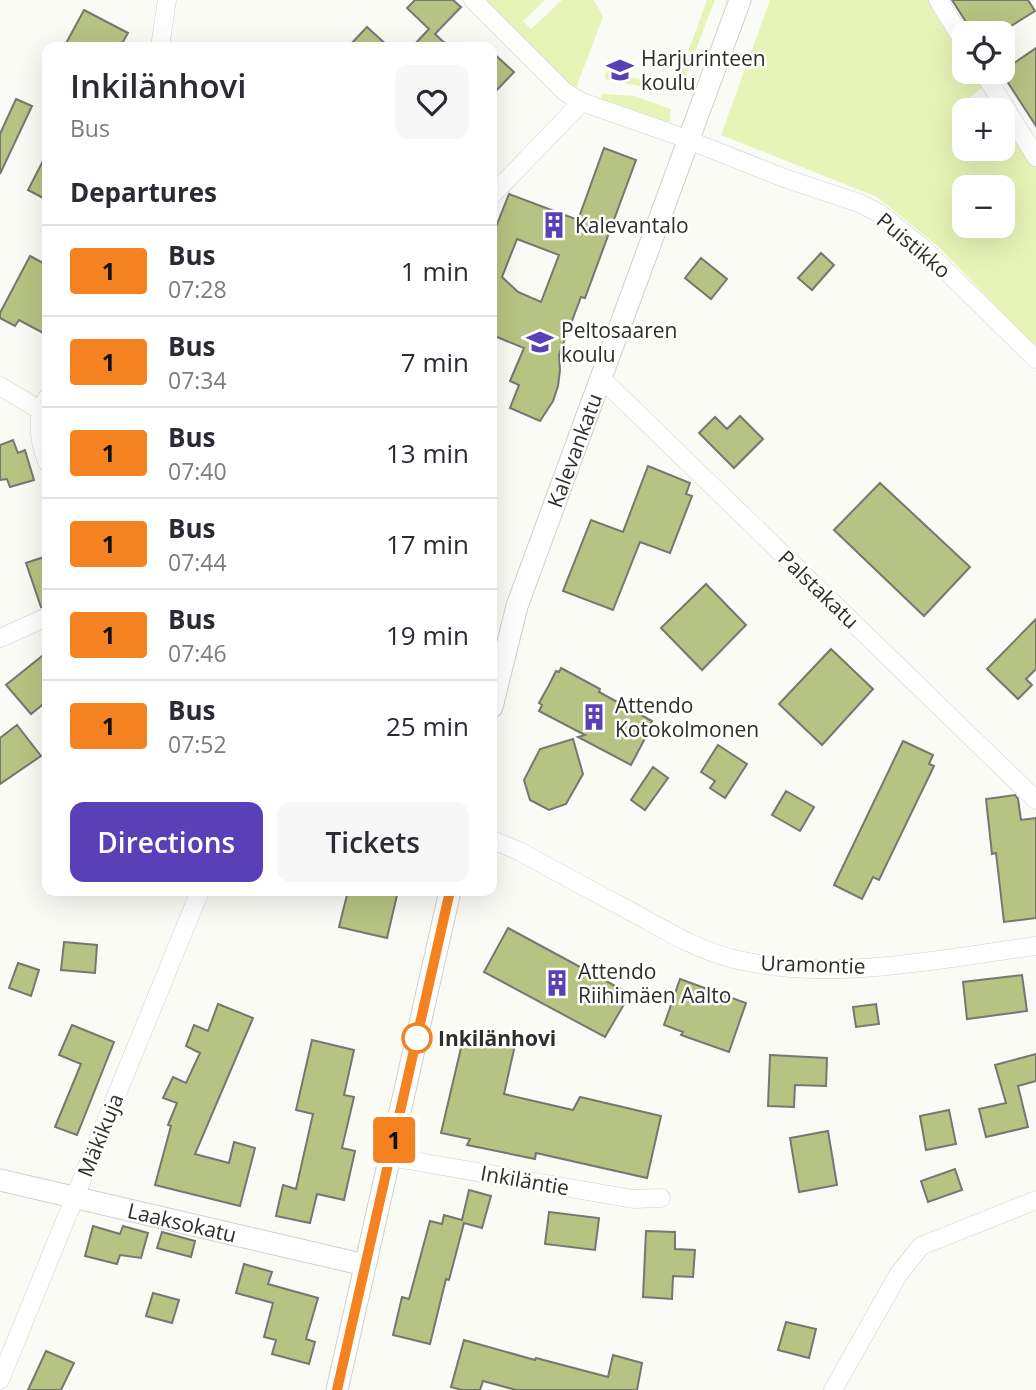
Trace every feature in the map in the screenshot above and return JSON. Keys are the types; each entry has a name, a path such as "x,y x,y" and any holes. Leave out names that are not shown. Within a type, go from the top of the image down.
{"street":[{"path":"161,42 167,0"},
{"name":"Puistikko","path":"473,0 565,92 582,102 859,204 879,214 924,249 1036,359"},
{"name":"Kalevankatu","path":"497,686 517,606 740,0"},
{"path":"938,0 952,23"},
{"path":"990,84 1036,157"},
{"path":"497,190 582,102"},
{"name":"Palstakatu","path":"601,378 1036,800"},
{"path":"0,386 42,403"},
{"path":"0,638 42,619"},
{"name":"Uramontie","path":"497,842 519,851 683,940 732,959 762,965 802,968 864,967 1036,946"},
{"name":"Mäkikuja","path":"0,1380 198,896"},
{"path":"337,1390 449,896"},
{"name":"Inkiläntie","path":"390,1157 634,1199 661,1198"},
{"name":"Laaksokatu","path":"0,1180 365,1265"},
{"path":"833,1390 898,1275 921,1246 1036,1200"}],"green space":[{"path":"482,0 545,0 523,21 531,29 562,0 594,0 603,17 576,88 573,88"},
{"path":"707,0 715,0 680,91 664,91 605,79 606,71 675,88"},
{"path":"770,0 933,0 952,31 952,84 986,85 971,98 952,98 952,161 1015,161 1015,142 1019,139 1036,166 1036,347 940,248 877,197 721,135"},
{"path":"601,95 634,96 671,109 670,121 665,122 602,101"}],"building":[{"path":"415,0 453,0 461,7 435,34 444,42 417,42 429,29 407,8"},
{"path":"952,0 1028,0 1035,11 1015,24 1015,21 965,21"},
{"path":"84,10 128,33 123,42 67,42"},
{"path":"367,27 384,42 353,42"},
{"path":"1036,48 1036,126 1009,84 1015,84 1015,62"},
{"path":"497,57 514,72 497,90"},
{"path":"16,99 32,106 0,174 0,134"},
{"path":"604,148 636,160 585,298 581,297 559,355 558,386 553,401 540,421 510,408 519,385 510,381 524,348 497,337 497,224 509,194 578,220","holes":["517,239 559,255 541,302 518,292 502,277"]},
{"path":"42,163 42,197 28,190"},
{"path":"821,253 834,265 812,290 798,278"},
{"path":"30,256 42,262 42,332 19,320 15,326 0,318 0,313"},
{"path":"701,258 727,279 711,299 685,278"},
{"path":"740,416 763,439 734,468 699,433 715,417 727,429"},
{"path":"13,440 18,453 25,450 34,480 10,487 7,479 0,480 0,445"},
{"path":"648,466 690,483 686,494 692,496 670,553 640,542 613,610 563,591 591,520 623,532"},
{"path":"880,483 970,567 924,616 834,530"},
{"path":"42,558 42,607 41,607 26,563"},
{"path":"706,584 746,625 702,670 661,628"},
{"path":"1036,619 1036,669 1026,679 1032,685 1018,699 987,669"},
{"path":"831,649 873,689 822,745 779,704"},
{"path":"42,656 42,705 31,714 6,685"},
{"name":"Attendo Kotokolmonen","path":"561,668 652,721 631,765 578,737 585,735 539,711 542,705 539,703 556,671 559,672"},
{"path":"17,725 41,756 0,784 0,738"},
{"path":"573,739 583,774 566,804 549,810 530,800 524,780 540,749"},
{"path":"903,741 933,755 929,764 934,766 879,880 873,877 862,899 834,885"},
{"path":"718,745 747,764 725,798 710,788 715,781 701,772"},
{"path":"653,767 668,778 645,810 631,800"},
{"path":"786,791 814,807 800,831 772,815"},
{"path":"1015,795 1021,820 1036,818 1036,918 1004,922 986,799"},
{"path":"347,896 397,896 387,938 339,927"},
{"name":"Attendo Riihimäen Aalto","path":"508,928 630,994 605,1037 484,972"},
{"path":"64,942 97,945 95,973 61,970"},
{"path":"18,963 39,970 31,996 9,988"},
{"path":"1022,975 1027,1011 967,1019 963,982"},
{"path":"680,979 746,1003 729,1052 681,1035 683,1032 664,1025"},
{"path":"218,1004 253,1018 195,1154 229,1163 234,1142 255,1148 240,1206 155,1185 171,1126 168,1125 177,1103 163,1098 173,1077 186,1083 200,1053 186,1046 194,1025 208,1031"},
{"path":"876,1004 879,1024 856,1027 853,1007"},
{"path":"72,1025 114,1042 77,1135 55,1127 81,1064 59,1055"},
{"path":"464,1035 515,1045 504,1094 573,1110 580,1097 661,1116 647,1178 536,1153 535,1159 467,1145 470,1139 441,1133"},
{"path":"312,1040 354,1050 344,1095 354,1097 342,1148 355,1151 344,1200 317,1194 310,1223 276,1216 283,1185 296,1189 313,1114 296,1110"},
{"path":"1036,1054 1036,1081 1018,1086 1028,1127 986,1137 979,1109 1006,1103 995,1065"},
{"path":"770,1055 827,1058 826,1086 795,1085 794,1107 768,1106"},
{"path":"949,1110 956,1144 926,1150 920,1116"},
{"path":"828,1131 837,1185 799,1192 790,1138"},
{"path":"955,1169 962,1190 928,1202 921,1181"},
{"path":"469,1190 491,1196 482,1228 464,1223 449,1280 446,1279 430,1344 393,1335 402,1297 409,1299 430,1221 442,1224 444,1215 462,1220"},
{"path":"549,1212 599,1218 595,1250 545,1244"},
{"path":"93,1226 120,1234 123,1226 148,1233 141,1258 120,1255 117,1264 85,1256"},
{"path":"646,1231 675,1232 675,1249 695,1250 693,1277 673,1276 672,1299 643,1297"},
{"path":"162,1232 195,1241 191,1257 157,1248"},
{"path":"244,1264 272,1272 268,1284 318,1298 306,1339 315,1342 309,1364 272,1354 276,1340 264,1337 273,1303 236,1293"},
{"path":"153,1293 179,1300 172,1323 146,1316"},
{"path":"786,1322 816,1329 809,1358 778,1350"},
{"path":"464,1340 608,1377 613,1355 642,1363 637,1390 516,1390 483,1381 480,1390 451,1387"},
{"path":"46,1351 74,1363 61,1390 28,1390"}],"bus line":[{"name":"1","path":"337,1390 449,896"}],"place":[{"name":"Harjurinteen koulu","path":"620,70"},
{"name":"Kalevantalo","path":"554,225"},
{"name":"Peltosaaren koulu","path":"540,342"},
{"name":"Attendo Kotokolmonen","path":"594,717"},
{"name":"Attendo Riihimäen Aalto","path":"557,983"},
{"name":"Inkilänhovi","path":"417,1038"}]}
